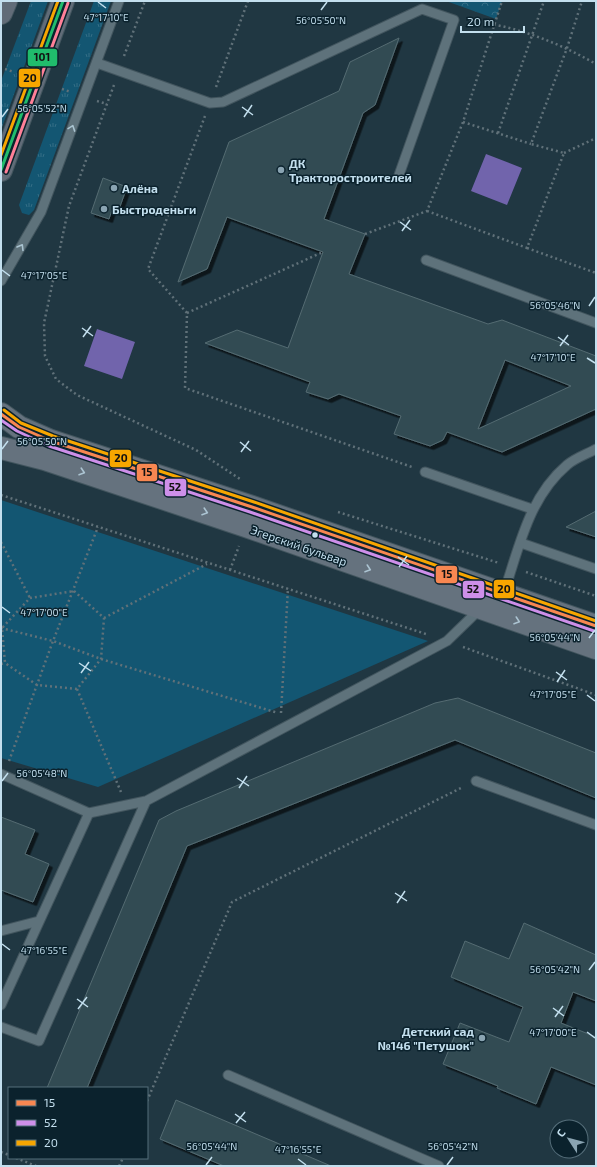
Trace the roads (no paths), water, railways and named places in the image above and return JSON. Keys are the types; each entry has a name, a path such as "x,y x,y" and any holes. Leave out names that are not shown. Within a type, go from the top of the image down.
{"main road":[{"path":"1,13 6,1"},
{"path":"1,170 63,1"},
{"name":"Эгерский бульвар","path":"1,414 20,427 52,441 252,508 492,602 596,648"},
{"name":"Эгерский бульвар","path":"1,448 45,459 246,526 492,602 596,626"}],"lane":[{"path":"1,281 41,212 120,1"},
{"path":"97,63 210,103 223,102 422,9 454,20 399,175"},
{"path":"426,260 596,323"},
{"path":"2,774 89,812 146,801 447,641 492,602 512,567 532,509 546,485 568,464 596,449"},
{"path":"425,472 532,509"},
{"path":"521,543 596,568"},
{"path":"476,781 596,825"},
{"path":"1,1026 39,1041 146,801"},
{"path":"1,1005 89,812"},
{"path":"1,931 39,921"},
{"path":"228,1075 439,1166"}],"place":[{"name":"ДК Тракторостроителей","path":"281,170"},
{"name":"Алёна","path":"114,188"},
{"name":"Быстроденьги","path":"104,209"},
{"name":"Детский сад №146 \"Петушок\"","path":"482,1038"}]}
